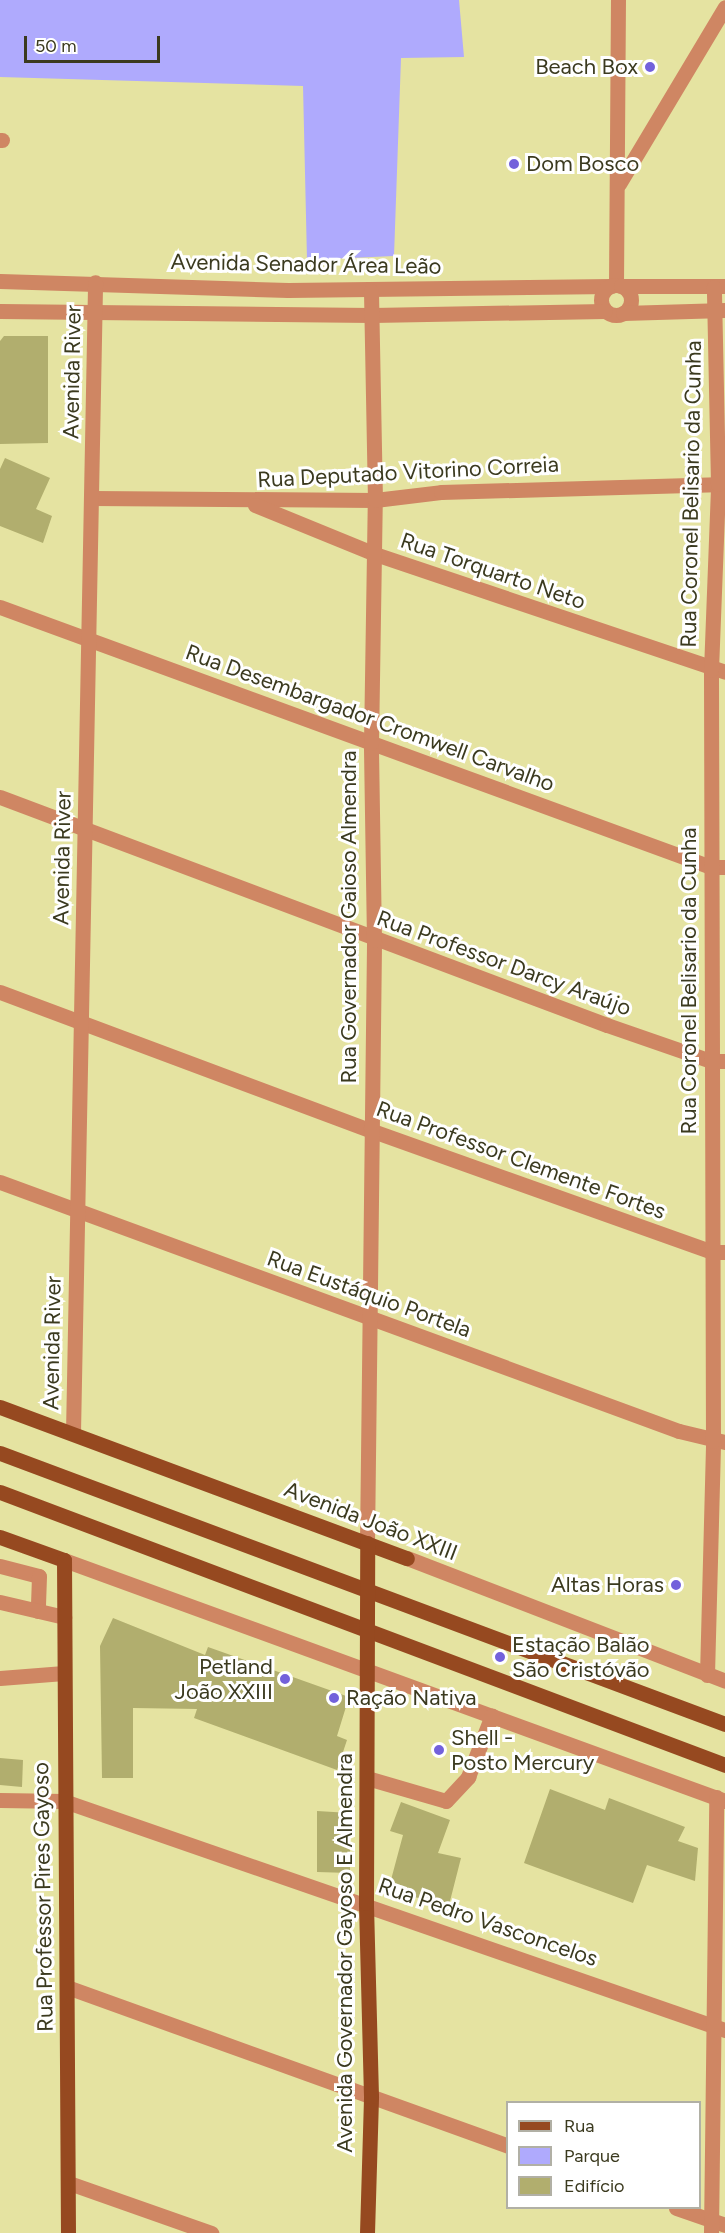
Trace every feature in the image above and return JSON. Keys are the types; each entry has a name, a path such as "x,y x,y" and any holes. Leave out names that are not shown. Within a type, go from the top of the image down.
{"main road":[{"name":"Avenida João XXIII","path":"0,1407 406,1558"},
{"path":"0,1453 725,1724"},
{"path":"0,1492 725,1765"},
{"path":"0,1537 64,1560"},
{"name":"Avenida Governador Gayoso E Almendra","path":"367,1543 366,1904 371,2096 367,2233"},
{"name":"Rua Professor Pires Gayoso","path":"64,1560 68,2233"}],"street":[{"path":"616,286 619,184 618,0"},
{"path":"619,184 725,7"},
{"name":"Avenida Senador Área Leão","path":"0,281 371,291 616,286 720,287"},
{"name":"Avenida River","path":"73,1434 76,1210 83,1025 87,640 93,498 95,282"},
{"path":"605,311 601,297 616,286"},
{"path":"616,286 631,297 630,306 623,313"},
{"name":"Rua Coronel Belisario da Cunha","path":"707,1675 719,1441 720,287"},
{"name":"Rua Governador Gaioso Almendra","path":"367,1543 374,940 371,743 375,500 371,291"},
{"path":"0,311 372,315 605,311 614,315 720,310"},
{"name":"Rua Deputado Vitorino Correia","path":"93,498 249,502 375,500 452,492 721,484"},
{"name":"Rua Torquarto Neto","path":"249,502 375,554 718,671"},
{"name":"Rua Desembargador Cromwell Carvalho","path":"0,607 718,867"},
{"name":"Rua Professor Darcy Araújo","path":"0,796 374,940 718,1061"},
{"name":"Rua Professor Clemente Fortes","path":"0,992 83,1025 370,1130 719,1252"},
{"name":"Rua Eustáquio Portela","path":"0,1182 370,1318 719,1441"},
{"name":"Avenida João XXIII","path":"406,1558 725,1681"},
{"path":"64,1560 367,1673 492,1715 721,1799 716,2226 678,2209"},
{"path":"0,1566 39,1576 38,1611"},
{"path":"0,1602 64,1617"},
{"path":"0,1678 64,1673"},
{"path":"367,1778 446,1801 468,1777 492,1715"},
{"name":"Rua Pedro Vasconcelos","path":"0,1800 64,1802 366,1904 720,2028"},
{"path":"67,1987 506,2146"},
{"path":"69,2183 211,2233"}],"green space":[{"path":"0,0 459,0 464,57 401,58 394,256 307,260 303,86 0,77"}],"building":[{"path":"4,336 48,336 48,443 0,444 0,341"},
{"path":"5,458 50,478 36,509 52,516 43,543 0,526 0,469"},
{"path":"113,1618 205,1655 208,1647 349,1697 337,1736 347,1740 337,1770 194,1718 197,1709 133,1708 133,1778 102,1778 100,1646"},
{"path":"0,1758 23,1760 22,1787 0,1785"},
{"path":"550,1789 605,1810 609,1798 685,1827 678,1841 698,1848 695,1881 647,1865 633,1903 524,1863"},
{"path":"401,1802 450,1820 438,1853 461,1858 449,1905 388,1891 403,1835 390,1831"},
{"path":"317,1811 350,1813 350,1873 317,1872"}],"place":[{"name":"Beach Box","path":"650,67"},
{"name":"Dom Bosco","path":"514,164"},
{"name":"Altas Horas","path":"676,1585"},
{"name":"Estação Balão São Cristóvão","path":"500,1657"},
{"name":"Petland João XXIII","path":"285,1679"},
{"name":"Ração Nativa","path":"334,1698"},
{"name":"Shell - Posto Mercury","path":"439,1750"}]}
